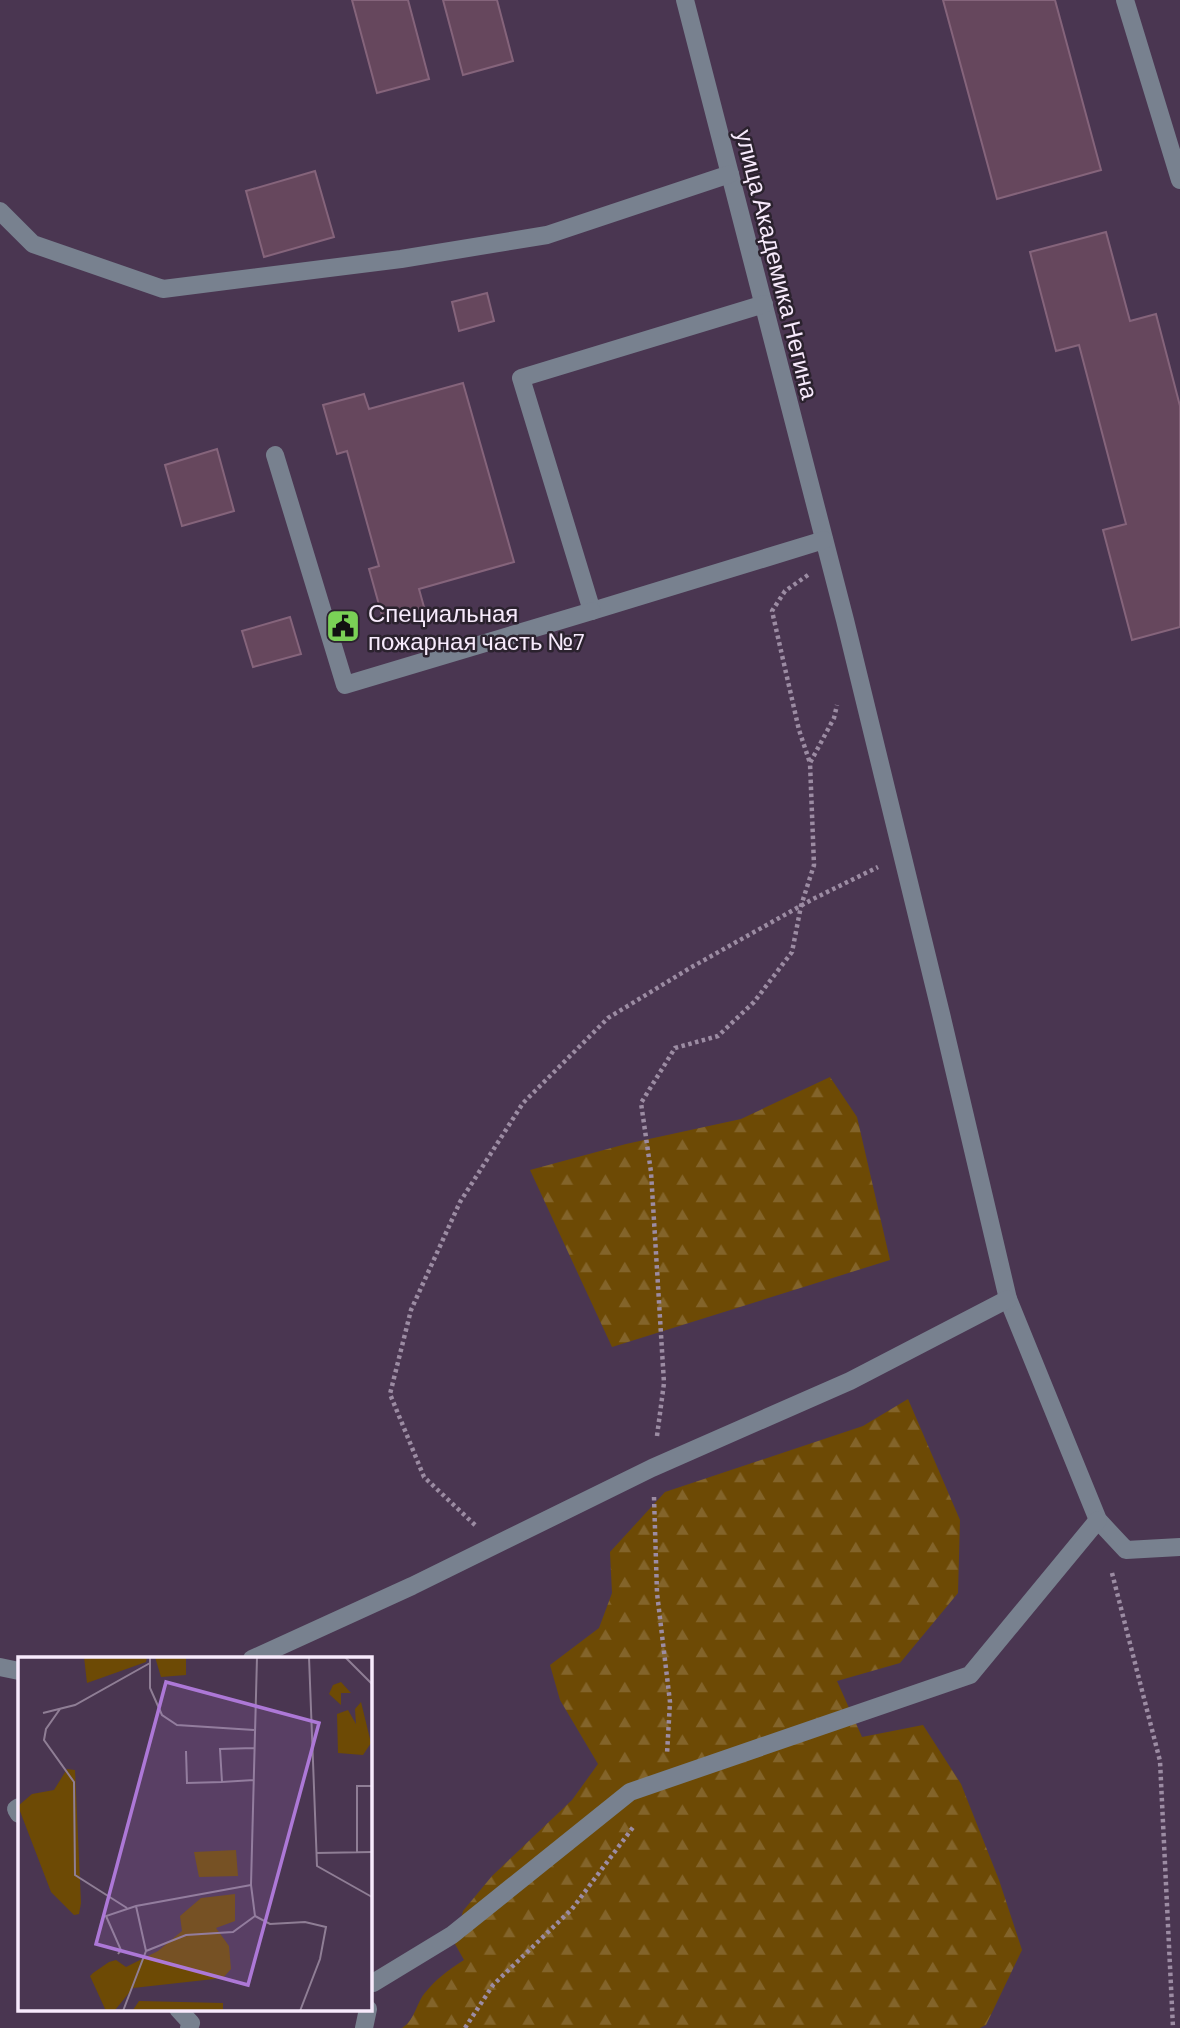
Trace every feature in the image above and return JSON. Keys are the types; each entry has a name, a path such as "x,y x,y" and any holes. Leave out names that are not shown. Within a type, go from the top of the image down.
{"lane":[{"name":"улица Академика Негина","path":"685,0 824,540 1008,1299 1098,1520"},
{"path":"1125,0 1180,180"},
{"path":"0,211 33,244 163,289 401,258 547,235 730,174"},
{"path":"592,611 521,378 764,304"},
{"path":"275,455 345,685 824,540"},
{"path":"256,1657 412,1586 652,1468 850,1381 1008,1299"},
{"path":"371,1984 452,1935 630,1792 970,1675 1098,1520 1126,1550 1180,1547"},
{"path":"0,1667 18,1671"},
{"path":"179,2010 191,2023 189,2028"},
{"path":"364,2028 368,2010"}],"path":[{"path":"666,1780 670,1702 657,1593 652,1468 664,1383 651,1172 641,1103 675,1048 718,1036 754,1002 792,952 801,906 814,865 810,763 799,730 772,611 785,591 809,575 824,540"},
{"path":"810,763 834,718 839,693"},
{"path":"496,1545 424,1477 390,1394 411,1310 460,1202 523,1103 608,1018 801,906 902,855"},
{"path":"1098,1520 1160,1761 1173,2028"},
{"path":"465,2028 492,1985 572,1909 634,1826"}],"green space":[{"path":"830,1077 857,1117 890,1260 612,1347 530,1170 626,1144 741,1119"},
{"path":"908,1399 960,1520 958,1593 900,1663 837,1681 862,1737 923,1725 961,1784 999,1880 1022,1950 986,2025 980,2028 402,2028 429,1989 442,1975 464,1960 455,1944 463,1911 492,1876 572,1800 598,1764 560,1700 550,1665 599,1628 612,1593 610,1552 665,1492 863,1426"}],"building":[{"path":"352,0 408,0 429,79 377,93"},
{"path":"443,0 497,0 513,61 463,75"},
{"path":"943,0 1055,0 1101,170 997,199"},
{"path":"315,171 334,237 264,257 246,191"},
{"path":"1106,232 1130,321 1156,314 1180,406 1180,627 1132,640 1103,530 1126,524 1079,345 1056,351 1030,252"},
{"path":"487,293 494,321 459,331 452,302"},
{"path":"463,383 514,562 419,589 424,607 383,619 369,569 379,566 347,451 337,454 323,405 364,394 369,409"},
{"path":"217,449 234,511 182,526 165,465"},
{"path":"290,617 301,654 253,667 242,631"}],"place":[{"name":"Специальная пожарная часть №7","path":"343,626"}]}
